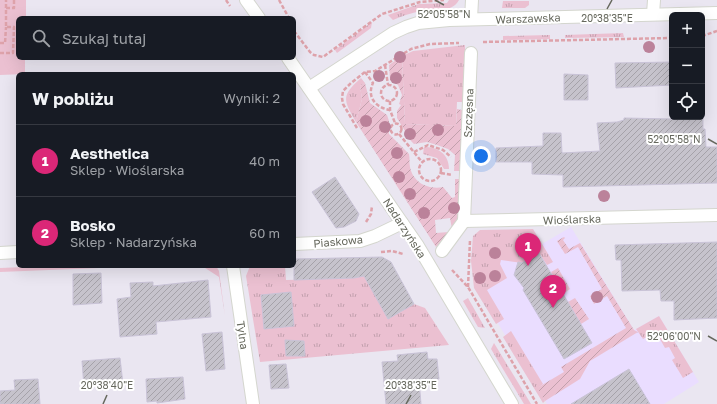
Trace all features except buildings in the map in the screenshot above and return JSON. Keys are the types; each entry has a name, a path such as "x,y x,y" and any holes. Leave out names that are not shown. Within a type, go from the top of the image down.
{"street":[{"path":"246,0 258,16"},
{"path":"471,19 472,0"},
{"path":"653,14 654,0"},
{"name":"Warszawska","path":"309,88 393,33 406,27 433,21 717,13"},
{"name":"Szczęsna","path":"464,221 467,48"},
{"name":"Nadarzyńska","path":"289,60 402,223 512,404"},
{"name":"Wioślarska","path":"464,221 717,215"},
{"path":"442,251 464,221"},
{"name":"Piaskowa","path":"296,244 360,241 375,236 402,223"},
{"path":"0,253 16,252"},
{"name":"Tylna","path":"233,268 253,404"}],"path":[{"path":"0,43 5,43 6,0"},
{"path":"6,8 14,8 14,0"},
{"path":"279,0 288,16"},
{"path":"296,34 310,52 314,55 323,57 382,14 420,2 444,0"},
{"path":"0,53 13,53 14,27 6,26"},
{"path":"705,35 717,31"},
{"path":"480,42 669,38"},
{"path":"351,118 343,104 343,91 365,72 375,71 411,49 421,46 467,48"},
{"path":"385,65 388,85"},
{"path":"372,71 374,67"},
{"path":"365,72 373,84 370,92 374,102 384,109 390,110"},
{"path":"388,85 394,87 397,91 395,99 390,101 383,99 381,94 382,89 388,85"},
{"path":"390,101 390,110 395,123 401,126 402,130 399,134"},
{"path":"395,123 392,125 391,131 395,135 399,134 422,162"},
{"path":"414,152 424,145 435,146 448,153 451,157 451,163"},
{"path":"429,159 436,160 441,169 439,176 433,180 423,178 419,172 422,162 429,159"},
{"path":"449,175 450,169"},
{"path":"468,287 470,237"},
{"path":"378,252 398,252 405,255"},
{"path":"447,264 468,287 538,404"}],"shaded area":[{"path":"571,227 634,330 659,316 699,382 664,404 547,404 474,284 533,229 542,244"}],"green space":[{"path":"0,0 26,0 26,16 16,16 16,60 25,60 25,72 16,72 16,74 0,75"},
{"path":"449,0 459,0 452,7 447,9 421,11 393,20 388,15 419,4 447,3"},
{"path":"503,1 529,1 529,5 525,8 502,8"},
{"path":"372,22 371,28 337,53 335,50"},
{"path":"623,33 624,37 565,38 565,35"},
{"path":"550,35 550,39 503,40 503,36"},
{"path":"465,45 465,102 457,102 456,126 405,124 402,56 413,51"},
{"path":"402,56 405,124 456,126 457,109 462,110 460,171 454,171 455,155 448,149 427,142 414,144 397,118 397,111 401,105 399,104 402,95 398,85 390,80 389,65"},
{"path":"361,78 365,83 360,86 362,99 356,122 348,108 346,98 350,89"},
{"path":"365,83 370,103 387,115 389,121 389,134 409,154 410,165 414,177 422,184 427,186 438,188 443,187 452,198 455,197 455,179 460,179 458,220 452,229 450,218 435,220 436,233 449,232 436,247 356,122 362,99 360,86"},
{"path":"424,147 434,148 442,152 447,159 449,169 444,169 437,158 423,154"},
{"path":"533,229 553,262 547,265 539,253 522,263 501,260 500,264 507,278 487,290 504,319 496,324 474,288 471,261 473,236 480,230"},
{"path":"564,237 565,238 563,240 569,249 580,243 634,330 638,332 590,361 580,379 545,401 537,388 564,372 561,367 626,328 607,296 594,304 590,296 602,289 578,247 565,254 557,241"},
{"path":"16,267 99,268 0,272 0,268"},
{"path":"205,268 217,268 219,271 225,316 219,277"},
{"path":"249,268 285,268 286,280 354,278 364,276 388,319 414,304 425,308 449,345 260,362 246,276"},
{"path":"558,268 570,289 563,294 551,272"},
{"path":"468,298 485,328 478,327 463,301"},
{"path":"575,298 589,319 581,324 568,302"},
{"path":"659,316 693,372 683,378 672,360 675,358 669,347 665,348 656,332 643,339 636,329"},
{"path":"511,331 543,384 538,388 545,401 543,403 503,337"},
{"path":"494,343 531,404 524,404 491,349"}],"place":[{"name":"Aesthetica","path":"528,266"},
{"name":"Bosko","path":"553,308"}]}
